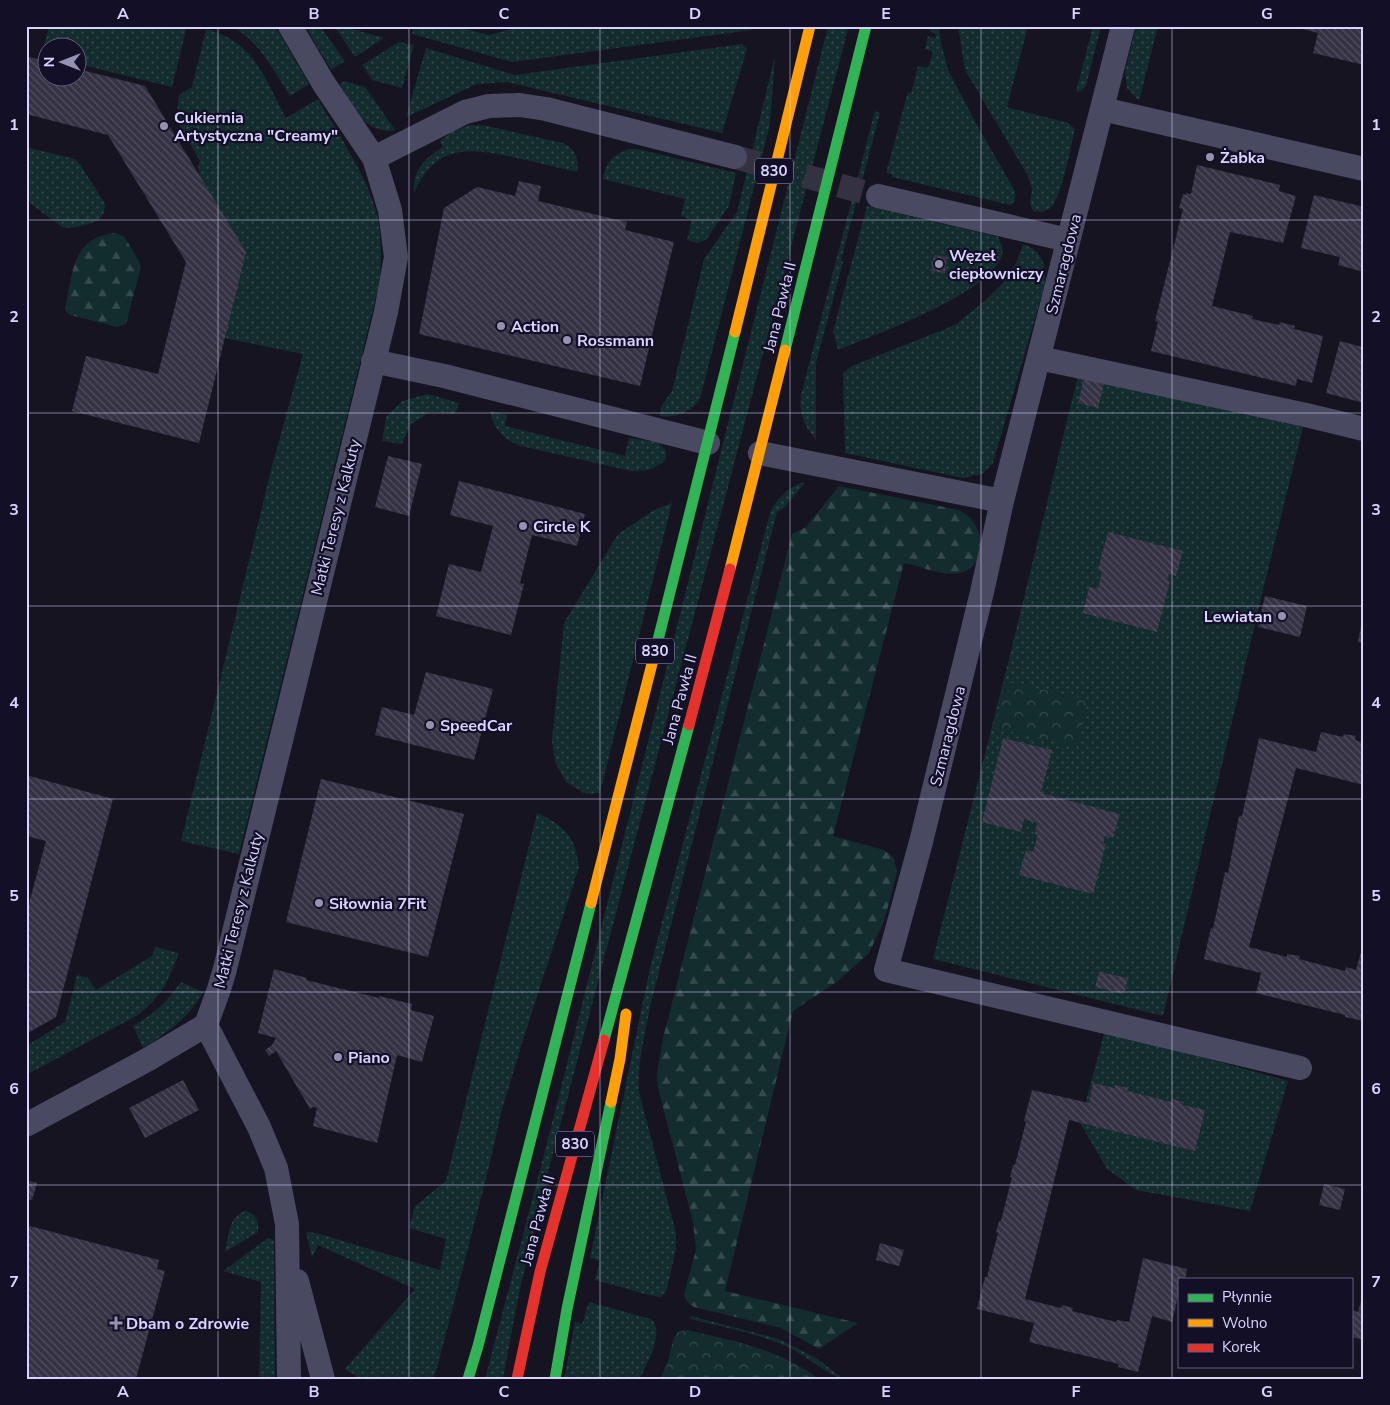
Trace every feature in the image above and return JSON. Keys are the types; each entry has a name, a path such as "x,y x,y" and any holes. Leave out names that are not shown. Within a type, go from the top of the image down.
{"main road":[{"name":"Jana Pawła II","path":"468,1379 560,1027 708,443 810,26"},
{"name":"Jana Pawła II","path":"517,1379 523,1342 544,1252 640,911 760,452 866,26"},
{"path":"555,1379 566,1309 620,1059 640,911"}],"street":[{"name":"Matki Teresy z Kalkuty","path":"206,1025 224,969 386,312 396,257 390,210 374,158 324,84 290,26"},
{"name":"Szmaragdowa","path":"1123,26 1002,501 961,682 921,842 886,970 1300,1068"},
{"path":"374,158 464,112 489,106 520,105 546,109 735,157"},
{"path":"1102,108 1364,169"},
{"path":"878,196 1068,240"},
{"path":"1039,358 1364,429"},
{"path":"374,361 444,376 708,443"},
{"path":"760,452 1002,501"},
{"path":"26,1124 147,1060 206,1025 259,1127 276,1168 287,1224 289,1379"},
{"path":"288,1249 323,1379"}],"green space":[{"path":"49,26 187,26 172,87 88,66 88,38 46,38"},
{"path":"232,26 275,26 309,84 290,96 258,48 242,32"},
{"path":"305,26 320,26 345,61 331,70"},
{"path":"334,26 341,26 384,38 355,57"},
{"path":"414,26 455,26 489,35 524,26 753,26 752,30 512,62 412,34"},
{"path":"828,26 849,26 548,1172 519,1293 503,1379 485,1379 545,1151"},
{"path":"931,26 939,26 948,70 1015,191 1015,201 1010,205 892,177 892,174 886,173 908,92 911,93 918,66 928,68 933,52 925,49 928,36 935,38 936,34 930,31"},
{"path":"958,26 1028,26 1007,107 1068,123 1075,129 1059,193 1051,207 1047,210 1033,211 1030,204 1032,189 1028,176 965,70"},
{"path":"1093,26 1101,26 1086,86 1081,91 1076,92"},
{"path":"1136,26 1158,26 1139,101 1127,88 1125,72"},
{"path":"206,29 223,35 247,52 264,76 286,118 318,99 352,156 367,186 377,215 381,248 380,281 239,854 181,841 271,470 303,354 225,338 198,166 200,161 176,120 179,95 192,87"},
{"path":"399,42 414,45 402,88 372,80 362,65"},
{"path":"742,44 747,49 722,133 507,82 477,84 406,117 426,48 515,75"},
{"path":"775,56 770,124 700,399 692,408 682,414 659,416 662,405 672,391 704,259 737,212"},
{"path":"344,81 365,87 395,130 379,129 365,122 351,105 339,85"},
{"path":"875,111 880,113 816,363 816,440 808,430 803,419 801,395"},
{"path":"470,125 487,126 563,143 570,148 577,158 577,172 501,155 470,151 444,157 433,165 423,176 414,193 415,178 418,171 425,160 443,147 440,141 451,132"},
{"path":"26,147 75,159 80,164 105,204 104,212 99,220 86,225 70,228 62,227 31,204 26,197"},
{"path":"628,149 638,149 736,173 729,206 706,240 697,243 687,240 692,220 681,216 685,199 603,179 608,163 617,154"},
{"path":"867,206 998,237 1003,252 994,269 977,284 955,298 903,323 838,350 833,331"},
{"path":"113,233 124,236 141,267 126,324 117,327 70,315 65,310 72,272 81,251 99,237"},
{"path":"1023,244 1035,250 1042,259 1045,271 1045,284 993,463 982,474 963,478 845,453 843,373 852,366 955,325 986,300 1003,283 1017,261"},
{"path":"1080,367 1306,415 1163,1016 933,959"},
{"path":"428,394 459,403 455,414 430,412 411,424 402,444 382,441 386,417 402,401"},
{"path":"490,411 507,415 505,426 625,456 629,438 658,442 666,451 666,459 658,466 650,469 631,471 521,446 509,441 500,433"},
{"path":"801,483 805,483 784,508 777,512 650,1007 640,1060 639,1092 676,1233 676,1249 666,1292 661,1297 653,1296 595,1280 600,1261 590,1258 650,968 769,517 781,496"},
{"path":"839,486 959,510 969,516 974,523 979,532 981,547 980,554 973,566 960,573 946,574 904,563 833,836 884,850 894,858 897,873 884,922 869,953 838,981 793,1011 725,1291 858,1323 819,1349 781,1328 694,1307 686,1300 684,1294 696,1250 693,1222 658,1088 657,1073 663,1038 792,534 806,527"},
{"path":"672,503 600,793 586,794 566,782 555,762 552,740 564,623 618,534 654,510"},
{"path":"1005,681 1088,700 1077,747 994,728"},
{"path":"537,813 555,822 567,833 575,848 579,867 502,1109 489,1167 436,1372 432,1379 361,1379 345,1369 415,1289 318,1245 312,1258 306,1232 316,1233 440,1270 446,1239 409,1228 415,1206 446,1181"},
{"path":"155,947 179,953 159,994 146,1008 138,1015 26,1075 26,1046 65,1022 77,975 88,978 96,990 152,956"},
{"path":"181,982 203,992 184,1017 143,1048 133,1026 148,1017 159,1007"},
{"path":"1105,1030 1288,1081 1250,1211 1136,1190 1107,1169 1080,1123"},
{"path":"246,1211 253,1214 256,1218 258,1232 225,1252 232,1222 240,1213"},
{"path":"268,1238 274,1240 275,1379 259,1379 261,1282 223,1271"},
{"path":"589,1302 651,1319 655,1325 656,1340 640,1379 564,1379 575,1322 582,1324"},
{"path":"689,1317 779,1339 816,1358 844,1379 783,1345 744,1332 691,1319"},
{"path":"687,1330 756,1347 788,1360 819,1379 660,1379 667,1364 674,1337 678,1332"}],"building":[{"path":"1292,26 1364,26 1364,65 1313,53 1318,33"},
{"path":"26,56 38,59 38,88 88,88 88,72 145,86 246,252 199,443 72,411 86,356 158,374 186,262 108,135 26,114"},
{"path":"1197,165 1280,185 1279,191 1296,196 1283,243 1230,232 1212,306 1253,316 1252,319 1279,325 1280,322 1295,326 1294,329 1323,336 1312,383 1297,379 1296,386 1151,351 1158,322 1155,321 1183,209 1179,208 1183,194 1191,194"},
{"path":"519,181 541,186 538,201 627,222 625,230 674,242 640,386 419,334 444,208 477,187 515,196"},
{"path":"1314,195 1364,207 1364,272 1338,265 1340,257 1301,248"},
{"name":"Węzeł ciepłowniczy","path":"934,255 947,257 945,273 931,271"},
{"path":"1340,341 1362,347 1361,353 1364,354 1362,358 1364,359 1364,403 1326,393"},
{"path":"1084,379 1104,384 1098,408 1078,403"},
{"path":"388,456 422,464 409,516 375,507"},
{"path":"459,481 585,514 577,546 532,535 520,583 524,584 511,635 436,616 449,564 481,572 493,526 450,515"},
{"path":"1108,532 1183,551 1176,576 1169,574 1167,580 1170,581 1157,632 1083,613 1089,587 1098,589 1102,572 1098,570"},
{"name":"Lewiatan","path":"1265,596 1307,606 1300,637 1258,627"},
{"path":"1361,626 1364,626 1364,644 1358,642"},
{"name":"SpeedCar","path":"426,672 493,689 474,760 375,735 382,707 414,715"},
{"path":"1321,732 1343,737 1344,734 1356,736 1355,740 1364,743 1364,785 1296,768 1249,947 1287,957 1287,954 1300,956 1299,959 1345,971 1346,967 1356,970 1364,941 1364,1021 1256,993 1261,973 1204,959 1211,928 1213,929 1225,872 1228,873 1239,816 1242,816 1259,738 1316,752"},
{"path":"1003,738 1052,750 1041,793 1120,814 1113,838 1105,836 1103,843 1106,844 1093,894 1019,875 1026,850 1033,852 1038,835 1035,834 1037,823 1024,819 1021,832 982,822"},
{"path":"26,775 113,799 56,1017 26,1034 26,914 46,841 26,836"},
{"path":"321,779 464,814 428,957 286,922"},
{"name":"Piano","path":"274,969 307,978 306,980 412,1004 411,1010 434,1016 422,1062 397,1055 377,1143 313,1126 317,1108 313,1107 310,1109 276,1051 269,1056 265,1050 272,1045 276,1038 258,1033"},
{"path":"1099,972 1128,978 1124,994 1095,987"},
{"path":"183,1080 199,1110 145,1138 129,1108"},
{"path":"1093,1083 1115,1088 1115,1085 1128,1088 1127,1091 1172,1102 1172,1099 1184,1102 1183,1105 1205,1110 1195,1151 1069,1120 1025,1299 1061,1308 1062,1305 1073,1308 1072,1311 1116,1322 1117,1320 1129,1322 1143,1258 1187,1269 1185,1278 1178,1278 1178,1296 1172,1322 1152,1316 1138,1372 1118,1367 1119,1364 1029,1342 1034,1323 977,1309 1012,1177 1010,1177 1013,1165 1015,1165 1026,1122 1024,1121 1032,1090 1089,1103"},
{"path":"26,1180 37,1183 32,1200 26,1199"},
{"path":"1324,1184 1345,1189 1340,1210 1319,1205"},
{"path":"26,1225 159,1260 157,1269 165,1271 136,1379 26,1379"},
{"path":"880,1243 904,1250 899,1266 876,1260"},
{"path":"1364,1294 1364,1340 1352,1337 1352,1310 1358,1312"}],"tunnel":[{"path":"735,157 878,196"}],"traffic: fast":[{"path":"785,350 866,26"},
{"path":"655,652 735,332"},
{"path":"604,1040 689,725"},
{"path":"468,1379 591,903"},
{"path":"555,1379 567,1309 611,1102"}],"traffic: slow":[{"path":"735,332 810,26"},
{"path":"730,569 785,350"},
{"path":"591,903 655,652"},
{"path":"611,1102 620,1059 626,1014"}],"traffic: jam":[{"path":"689,725 730,569"},
{"path":"517,1379 540,1272 604,1040"}],"place":[{"name":"Cukiernia Artystyczna \"Creamy\"","path":"164,126"},
{"name":"Żabka","path":"1210,157"},
{"name":"Węzeł ciepłowniczy","path":"939,264"},
{"name":"Action","path":"501,326"},
{"name":"Rossmann","path":"567,340"},
{"name":"Circle K","path":"523,526"},
{"name":"Lewiatan","path":"1282,616"},
{"name":"SpeedCar","path":"430,725"},
{"name":"Siłownia 7Fit","path":"319,903"},
{"name":"Piano","path":"338,1057"},
{"name":"Dbam o Zdrowie","path":"116,1323"}]}
